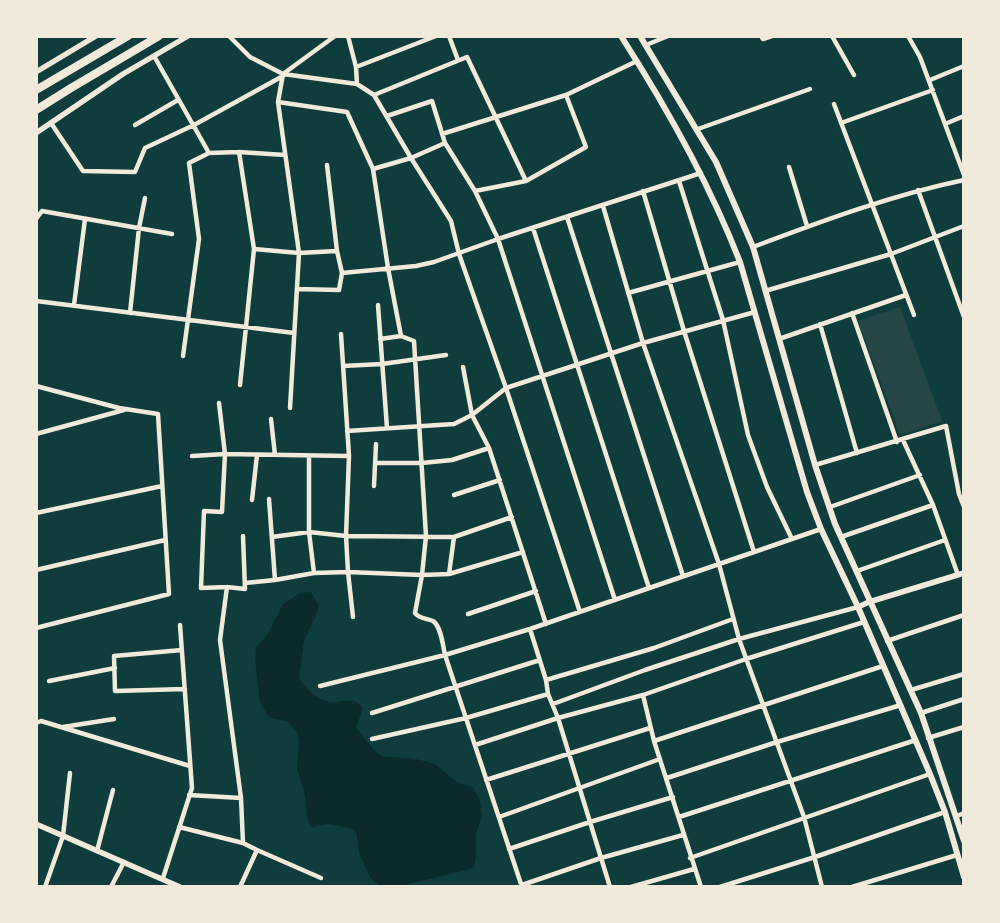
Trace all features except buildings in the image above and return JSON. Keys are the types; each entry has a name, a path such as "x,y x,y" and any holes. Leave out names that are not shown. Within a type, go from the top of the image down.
{"highway":[{"path":"36,90 128,36"},
{"path":"36,110 159,36"}],"main road":[{"path":"621,36 702,173 726,226 740,262 804,484 821,529 858,607 930,774 945,812 964,877"},
{"path":"640,36 716,162 753,247 815,465 841,536 869,602 921,713 928,738 960,815 964,841"}],"street":[{"path":"36,72 96,36"},
{"path":"36,133 123,74 188,36"},
{"path":"229,36 250,57 283,75 357,84 374,95 411,158 451,220 459,254 506,388 580,612"},
{"path":"51,123 82,171 135,172 145,148 194,125 283,75 335,36"},
{"path":"348,36 356,67 357,84"},
{"path":"356,67 424,38 436,36"},
{"path":"449,36 458,60"},
{"path":"646,45 668,36"},
{"path":"761,36 763,39 772,36"},
{"path":"832,36 854,75"},
{"path":"908,36 930,80 964,175"},
{"path":"154,56 209,152"},
{"path":"374,95 467,57 526,181"},
{"path":"442,134 566,95 637,61"},
{"path":"930,80 964,66"},
{"path":"283,75 278,102 299,253 290,408"},
{"path":"698,130 810,89"},
{"path":"841,123 933,90"},
{"path":"476,191 526,181 586,147 566,95"},
{"path":"135,125 178,100"},
{"path":"387,116 432,100 445,143 476,191 498,239 615,600"},
{"path":"278,102 347,112 373,168 388,268 401,336"},
{"path":"834,104 914,315"},
{"path":"945,124 964,116"},
{"path":"373,168 411,158 445,143"},
{"path":"183,356 199,239 189,163 209,152 286,155"},
{"path":"240,152 254,249 240,385"},
{"path":"297,289 339,290 342,273 337,251 327,165"},
{"path":"789,167 807,226"},
{"path":"342,273 425,264 603,206 642,191 702,173"},
{"path":"753,247 807,226 918,190 964,180"},
{"path":"678,181 723,320 748,435 767,487 792,539"},
{"path":"918,190 964,317"},
{"path":"642,191 754,552"},
{"path":"130,313 139,228 145,198"},
{"path":"603,206 643,343 719,564 739,640 804,817 822,887"},
{"path":"36,219 42,212 172,234"},
{"path":"567,217 683,576"},
{"path":"74,306 85,219"},
{"path":"765,291 891,254 964,226"},
{"path":"533,228 649,588"},
{"path":"254,249 299,253 337,251"},
{"path":"628,293 740,262"},
{"path":"780,339 906,294"},
{"path":"36,301 294,333"},
{"path":"378,305 386,428"},
{"path":"347,431 454,424 472,415 506,388 643,343 755,312"},
{"path":"852,313 897,442"},
{"path":"820,324 857,453"},
{"path":"341,334 349,456 346,536 353,617"},
{"path":"380,339 401,336 414,341 426,536 422,575 415,613 418,617 436,624 522,886 601,858 683,835"},
{"path":"343,366 382,364 446,355"},
{"path":"463,367 472,415 489,448 546,624"},
{"path":"36,386 127,409 158,414 169,594 36,628"},
{"path":"219,403 224,454 222,512 204,511 200,588 227,587 245,589 243,536"},
{"path":"36,434 127,409"},
{"path":"271,419 275,455"},
{"path":"815,465 946,426 964,507"},
{"path":"553,704 645,670 739,640 858,607 961,574 945,540 933,505 903,440"},
{"path":"374,486 376,444"},
{"path":"375,463 422,463 452,460 489,448"},
{"path":"192,456 224,454 349,456"},
{"path":"252,500 257,455"},
{"path":"309,456 309,532 314,573"},
{"path":"830,507 920,475"},
{"path":"454,495 500,480"},
{"path":"36,513 162,486"},
{"path":"269,499 275,580"},
{"path":"841,536 933,505"},
{"path":"272,537 309,532 346,536 454,537 512,516"},
{"path":"320,686 445,655 546,624 821,529"},
{"path":"449,574 454,537"},
{"path":"36,570 165,540"},
{"path":"857,571 945,540"},
{"path":"245,584 314,573 449,574 523,552"},
{"path":"227,587 220,640 241,798 243,843"},
{"path":"468,614 536,591"},
{"path":"887,640 964,615"},
{"path":"546,680 654,648 733,619"},
{"path":"475,745 558,718 643,694 864,622"},
{"path":"164,878 192,788 180,625"},
{"path":"530,629 546,680 548,694 558,718 610,887"},
{"path":"182,650 114,656 115,692 185,689"},
{"path":"372,713 540,660"},
{"path":"654,741 883,666"},
{"path":"49,681 114,668"},
{"path":"911,690 964,674"},
{"path":"372,739 466,718 548,694"},
{"path":"643,694 650,728 673,797 690,858 701,887"},
{"path":"921,713 964,699"},
{"path":"667,778 777,742 901,705"},
{"path":"62,727 114,719"},
{"path":"36,723 41,721 190,766"},
{"path":"928,738 964,727"},
{"path":"486,780 650,728"},
{"path":"679,817 916,740"},
{"path":"498,816 660,759"},
{"path":"45,887 63,836 70,773"},
{"path":"690,858 930,774"},
{"path":"98,851 113,790"},
{"path":"189,795 241,798"},
{"path":"510,849 673,797"},
{"path":"720,887 815,858 945,812"},
{"path":"36,824 164,878 180,887"},
{"path":"179,827 243,843 321,878"},
{"path":"240,887 257,850"},
{"path":"852,887 957,855"},
{"path":"111,887 124,862"},
{"path":"631,887 694,869"}],"shaded area":[{"path":"900,307 942,421 900,435 858,321"},
{"path":"311,592 318,604 317,613 304,641 299,679 311,692 326,701 355,701 359,704 363,708 356,728 373,749 383,757 412,758 435,764 458,783 473,787 480,800 482,816 476,834 474,868 397,887 381,887 371,879 359,853 357,835 354,829 329,824 312,827 307,818 305,795 297,769 299,741 297,732 288,722 269,717 260,703 255,660 256,648 267,635 283,604 300,593"}]}
